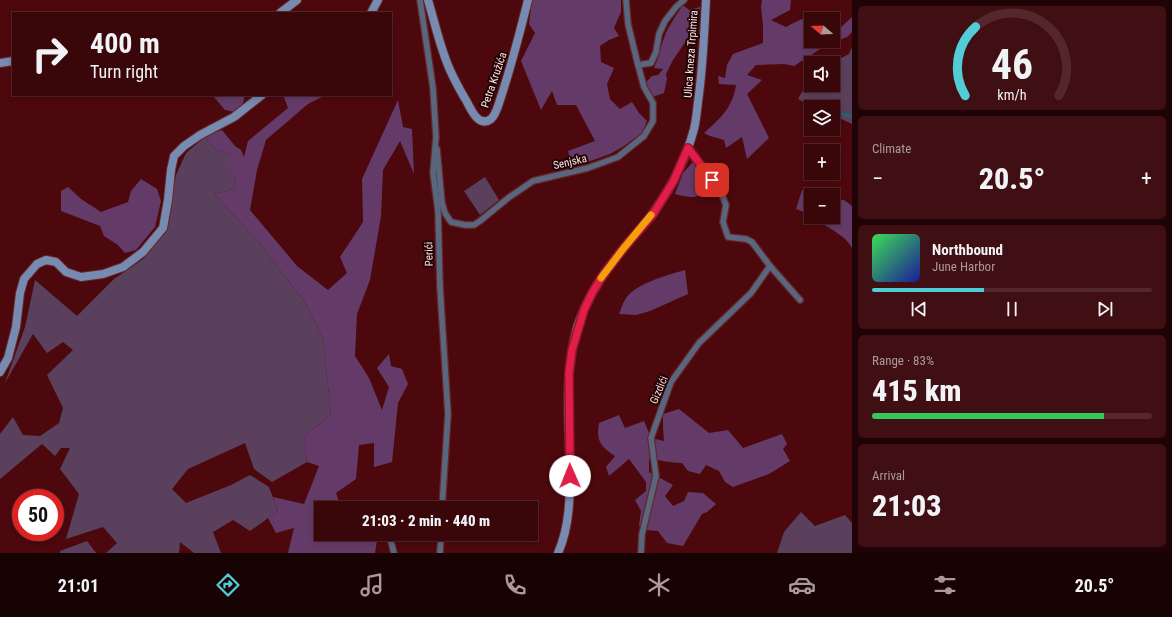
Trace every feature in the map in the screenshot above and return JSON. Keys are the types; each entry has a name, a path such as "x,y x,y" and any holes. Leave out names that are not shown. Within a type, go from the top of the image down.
{"street":[{"path":"281,12 297,0"},
{"path":"372,12 378,0"},
{"name":"Perići","path":"420,0 433,88 436,137 433,173 438,211 440,287 448,414 442,501"},
{"name":"Petra Kružića","path":"428,0 441,46 458,86 474,115 479,120 485,121 491,119 496,112 511,66 528,0"},
{"name":"Senjska","path":"436,137 442,203 445,213 451,222 465,225 474,225 508,198 533,181 588,168 618,157 644,136 653,120 653,102 644,87 638,65 628,24 626,0"},
{"path":"638,65 651,63 656,52 659,34 665,21 676,7 684,0"},
{"name":"Ulica kneza Trpimira","path":"558,553 569,511 569,373 572,350 584,310 592,293 603,275 623,249 653,214 673,182 688,148 694,128 702,75 706,0"},
{"path":"0,63 12,61"},
{"path":"0,372 8,358 16,328 20,293 24,279 37,264 46,260 56,262 66,272 81,277 103,274 123,267 143,252 163,228 174,156 184,146 200,135 234,118 261,96"},
{"path":"688,148 720,190 726,205 723,222 728,237 746,239 752,242 770,266 800,300"},
{"name":"Gizdići","path":"641,553 642,534 656,476 651,438 671,382 699,344 751,293 770,266"},
{"path":"391,541 394,553"},
{"path":"440,553 441,541"}],"shaded area":[{"path":"532,0 621,0 621,12 614,28 619,36 600,46 601,62 614,68 607,84 610,99 620,109 632,102 639,113 647,121 642,133 610,154 582,164 571,164 568,151 595,141 576,105 557,105 552,91 541,110 521,61 535,33 529,24"},
{"path":"762,0 791,0 790,10 771,20 786,27 804,18 804,48 822,48 810,56 804,56 804,60 794,66 784,64 756,65 747,75 762,80 747,94 769,138 747,159 742,137 726,148 724,140 704,133 715,123 729,106 736,85 719,84 718,76 725,78 727,65 733,54 763,43"},
{"path":"683,5 689,10 700,7 697,26 698,37 688,38 673,60 666,74 667,79 664,93 653,97 645,83 652,76 658,75 663,69 654,68 666,34 672,21"},
{"path":"852,17 852,32 847,37 840,40 840,28"},
{"path":"852,47 852,124 840,118 840,100 804,100 804,102 798,99 804,88 804,92 840,92 840,59 849,54"},
{"path":"210,96 245,96 242,106 234,112 225,110 214,97"},
{"path":"283,96 324,96 308,104 266,140 257,170 250,210 297,266 328,290 347,273 340,257 363,222 362,179 398,100 403,127 412,129 414,174 400,141 383,170 381,216 370,280 357,314 355,356 369,378 382,410 389,387 377,368 389,354 391,366 402,369 408,384 398,403 392,462 374,467 374,443 359,445 356,479 336,493 339,501 314,501 314,541 377,541 375,553 288,553 294,528 276,533 268,518 278,511 273,497 304,504 319,466 307,462 304,436 331,415 323,338 304,301 257,240 214,194 233,189 236,178 231,176 230,167 225,162 232,154 219,151 208,142 206,136 222,130 235,146 241,150 244,157 248,141 288,108"},
{"path":"206,136 208,142 219,151 233,154 230,167 236,178 233,189 214,194 257,240 304,301 323,338 331,415 304,436 307,462 272,482 254,469 245,443 188,469 172,489 186,503 231,485 250,475 269,487 278,511 250,531 233,520 213,532 221,553 194,553 180,542 179,553 106,553 117,543 103,527 66,539 79,494 60,469 70,448 61,448 55,456 42,444 0,479 0,434 13,417 23,435 40,436 59,423 63,408 47,375 73,350 63,342 47,353 33,334 5,383 25,327 35,280 77,316 114,279 143,259 166,232 176,175 186,153"},
{"path":"693,162 710,188 701,195 694,197 675,194 683,173"},
{"path":"485,177 499,200 480,215 464,191"},
{"path":"141,179 157,189 161,201 155,227 136,250 125,253 118,245 104,236 100,226 61,211 61,191 68,187 81,199 101,212 128,202 131,191"},
{"path":"802,190 804,191 804,212 796,209"},
{"path":"840,200 844,200 852,206 852,248 850,244 838,233 823,224 840,224"},
{"path":"685,270 688,294 650,311 636,315 619,314 623,303 629,294 635,289 652,281"},
{"path":"679,409 709,433 728,430 743,448 782,434 787,444 783,449 790,461 769,474 733,487 725,482 719,471 706,465 700,474 688,471 682,463 649,459 649,472 673,485 665,496 673,506 684,501 688,492 703,493 716,504 707,512 702,514 683,546 667,543 658,531 646,530 639,525 641,511 635,500 646,491 646,482 629,459 609,476 606,467 615,456 603,446 600,442 598,434 599,423 619,415 625,428 644,421 651,438 664,441 663,414"},
{"path":"801,512 815,526 845,515 852,523 852,553 777,553 784,532"},
{"path":"87,541 96,553 60,553 60,551"}],"waterway":[{"path":"840,114 852,117"}],"slow traffic":[{"path":"601,278 651,215"}],"route":[{"path":"570,476 569,373 572,350 578,329 584,310 592,293 603,275 623,249 653,214 673,182 688,148 712,180"}]}
